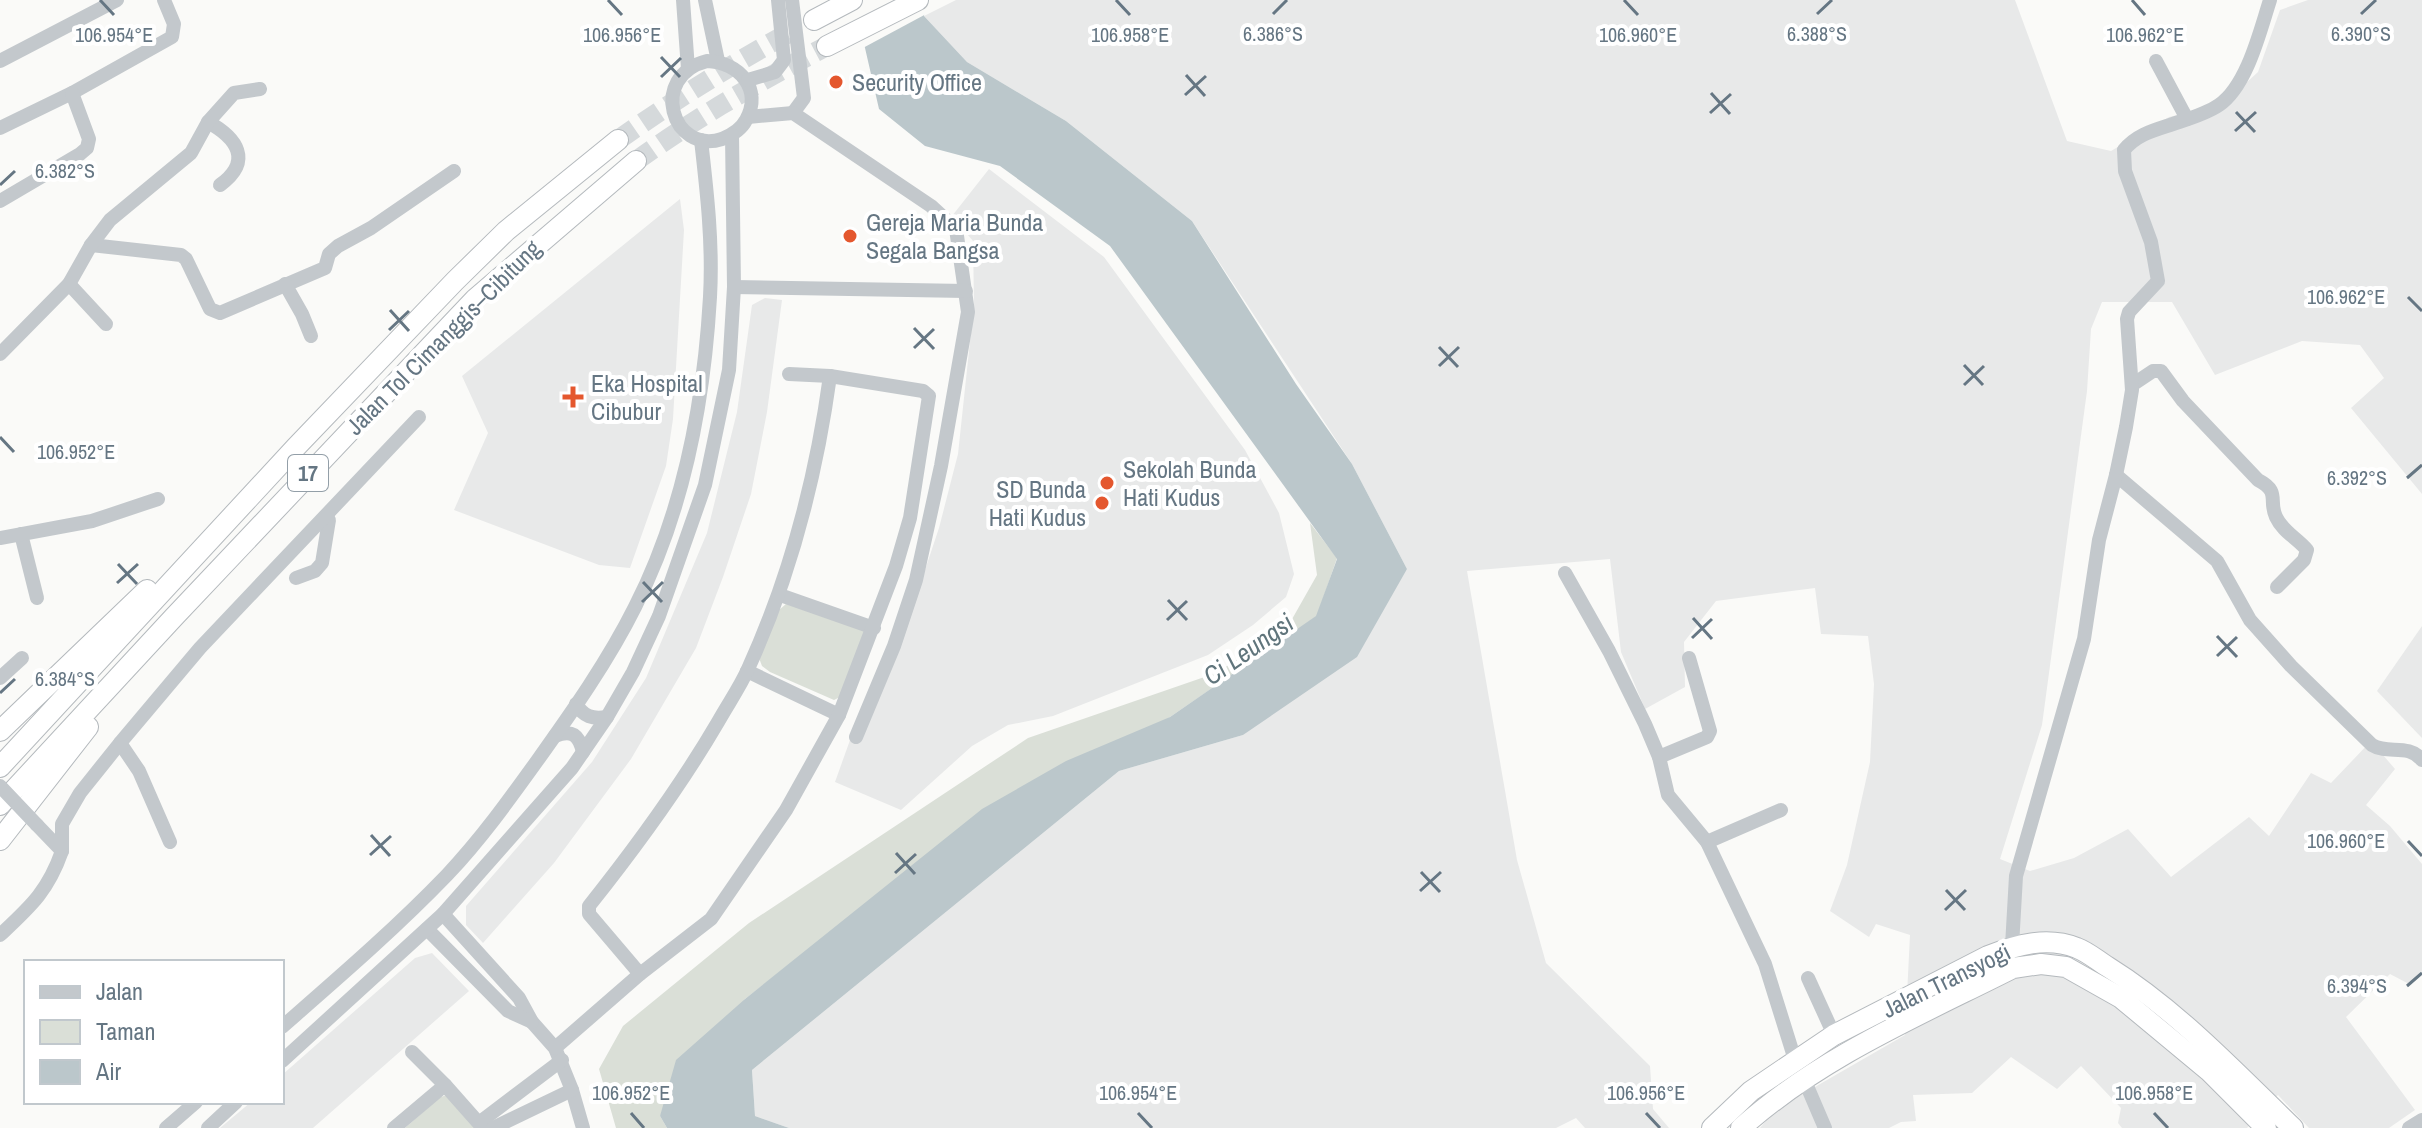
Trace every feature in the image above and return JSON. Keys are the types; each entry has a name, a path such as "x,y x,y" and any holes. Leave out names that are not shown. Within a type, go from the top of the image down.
{"highway":[{"path":"814,20 852,0"},
{"path":"827,46 918,0"},
{"name":"Jalan Tol Cimanggis–Cibitung","path":"0,767 296,447 506,231 618,140"},
{"name":"Jalan Tol Cimanggis–Cibitung","path":"0,805 475,299 636,161"},
{"path":"0,731 296,447"},
{"path":"0,840 174,617"},
{"name":"Jalan Transyogi","path":"1712,1128 1751,1091 1834,1035 2012,946 2040,942 2077,948 2132,982 2218,1055 2293,1128"},
{"name":"Jalan Transyogi","path":"1741,1128 1764,1107 1855,1048 2013,968 2041,964 2066,967 2121,998 2209,1071 2266,1128"}],"street":[{"path":"0,61 117,0"},
{"path":"0,128 72,93 172,37 174,24 164,0"},
{"path":"683,0 688,69"},
{"path":"705,0 718,61"},
{"path":"748,80 775,72 784,60 778,0"},
{"path":"792,0 804,98 793,113"},
{"path":"2012,946 2016,876 2084,639 2103,520 2116,475 2132,385 2127,319 2129,312 2158,281 2151,242 2125,171 2124,150 2142,135 2217,107 2236,89 2270,0"},
{"path":"707,61 718,61 734,68 748,80 751,104 748,117 732,135 717,140 701,140 682,128 672,109 674,87 688,69 707,61"},
{"path":"2156,61 2187,119"},
{"path":"0,354 69,284 91,245 110,220 191,153 208,122 234,93 260,89"},
{"path":"0,201 87,148 89,139 72,93"},
{"path":"748,117 793,113 950,221 959,239 968,312 916,580 885,668 856,737"},
{"path":"208,122 229,137 239,151 232,174 220,185"},
{"path":"284,1059 443,914 572,768 633,672 659,616 705,485 729,370 734,287 732,135"},
{"path":"284,1025 368,952 448,874 493,822 610,653 636,605 667,529 700,398 710,295 709,221 701,140"},
{"path":"91,245 181,255 186,259 210,309 215,312 325,268 329,254 338,246 371,228 454,171"},
{"path":"69,284 106,324"},
{"path":"285,284 311,336"},
{"path":"734,287 966,291"},
{"path":"2132,385 2153,371 2161,371 2183,401 2258,480 2271,489 2278,522 2307,550 2304,560 2277,587"},
{"path":"486,1126 640,974 711,919 786,810 839,715 874,628 910,518 929,396 923,391 830,376 789,374"},
{"path":"640,974 589,914 589,906 669,800 747,671 780,595 815,471 830,376"},
{"path":"0,935 52,878 62,851 62,824 80,793 120,743 200,648 305,535 331,521 419,417"},
{"path":"2116,475 2217,561 2250,620 2291,666 2373,746 2410,750 2422,760"},
{"path":"0,538 92,521 158,499"},
{"path":"296,578 315,571 322,563 331,521"},
{"path":"21,534 37,598"},
{"path":"1565,573 1609,651 1659,757 1668,795 1707,842 1765,964 1795,1060"},
{"path":"780,595 874,628"},
{"path":"0,678 22,658"},
{"path":"1659,757 1709,734 1689,658"},
{"path":"747,671 839,715"},
{"path":"576,704 589,717 607,717"},
{"path":"555,736 575,734 583,752"},
{"path":"120,743 139,771 170,842"},
{"path":"0,786 62,851"},
{"path":"1707,842 1781,810"},
{"path":"443,914 519,998 532,1022 558,1054 583,1128"},
{"path":"427,929 508,1011 532,1022"},
{"path":"477,980 491,967"},
{"path":"1808,978 1834,1035"},
{"path":"412,1052 486,1126"},
{"path":"1804,1079 1825,1128"},
{"path":"394,1128 445,1085"},
{"path":"486,1126 572,1090"},
{"path":"166,1128 194,1104"},
{"path":"208,1128 234,1104"},
{"path":"2409,1128 2422,1120"}],"shaded area":[{"path":"956,0 2015,0 2067,141 2111,151 2169,117 2223,104 2258,72 2280,10 2308,0 2422,0 2422,494 2351,408 2384,378 2360,345 2302,341 2215,375 2172,302 2102,302 2091,329 2087,391 2042,725 2000,859 2030,871 2074,858 2128,829 2171,877 2249,817 2269,836 2311,773 2331,783 2371,741 2395,769 2366,805 2390,826 2422,864 2422,971 2409,984 2390,974 2346,1017 2415,1110 2389,1128 2309,1128 2278,1095 2247,1128 2122,1128 2118,1123 2121,1108 2081,1066 2057,1089 2011,1057 1972,1093 1913,1095 1916,1121 1901,1122 1889,1128 1760,1128 1775,1110 1905,1035 1910,935 1876,924 1869,937 1830,911 1847,865 1870,762 1874,684 1868,636 1821,634 1815,588 1716,601 1684,642 1685,687 1645,709 1621,652 1610,559 1467,571 1517,860 1546,963 1650,1066 1653,1109 1669,1128 1585,1128 1576,1118 1556,1128 789,1128 755,1116 752,1070 1119,771 1243,735 1407,569 1352,464 1192,221 1066,121 967,62 924,16"},
{"name":"Sekolah Bunda Hati Kudus","path":"989,169 1104,257 1245,450 1279,513 1294,574 1286,597 1253,625 1208,655 1053,716 1008,725 972,746 901,810 835,782 854,729 914,603 939,528 958,454 974,304 973,241 952,216"},
{"name":"Eka Hospital Cibubur","path":"680,199 684,230 673,419 666,466 630,568 599,565 454,510 488,433 462,376"},
{"path":"765,298 782,300 767,412 751,494 696,648 631,759 554,863 483,943 466,925 466,906 592,762 646,678 707,533 737,412 752,305"},
{"path":"2422,626 2422,738 2377,691"},
{"path":"432,953 469,991 313,1128 220,1128 249,1104 284,1104 284,1073 415,958"}],"green space":[{"path":"1310,523 1337,558 1317,616 1170,717 827,935 745,999 660,1116 667,1128 616,1128 599,1069 623,1026 749,923 1028,738 1216,673 1287,628 1317,575"},
{"path":"786,604 860,627 866,633 842,696 834,700 762,666 759,658 779,610"},
{"path":"446,1095 482,1128 405,1128 439,1098"}],"water":[{"path":"854,0 926,0 924,16 967,62 1066,121 1192,221 1296,384 1352,464 1407,569 1357,657 1243,735 1119,771 752,1070 755,1116 789,1128 667,1128 660,1116 676,1060 745,999 982,809 1066,761 1170,717 1316,616 1337,559 1110,246 1000,166 925,146 879,109"}],"pier":[{"path":"850,0 930,0 928,13 861,49"}],"tunnel":[{"path":"618,140 706,81 798,28"},
{"path":"636,161 729,100 827,46"}],"place":[{"name":"Security Office","path":"836,82"},
{"name":"Gereja Maria Bunda Segala Bangsa","path":"850,236"},
{"name":"Eka Hospital Cibubur","path":"573,397"},
{"name":"Sekolah Bunda Hati Kudus","path":"1107,483"},
{"name":"SD Bunda Hati Kudus","path":"1102,503"}],"water label":[{"name":"Ci Leungsi","path":"1248,649"}]}
